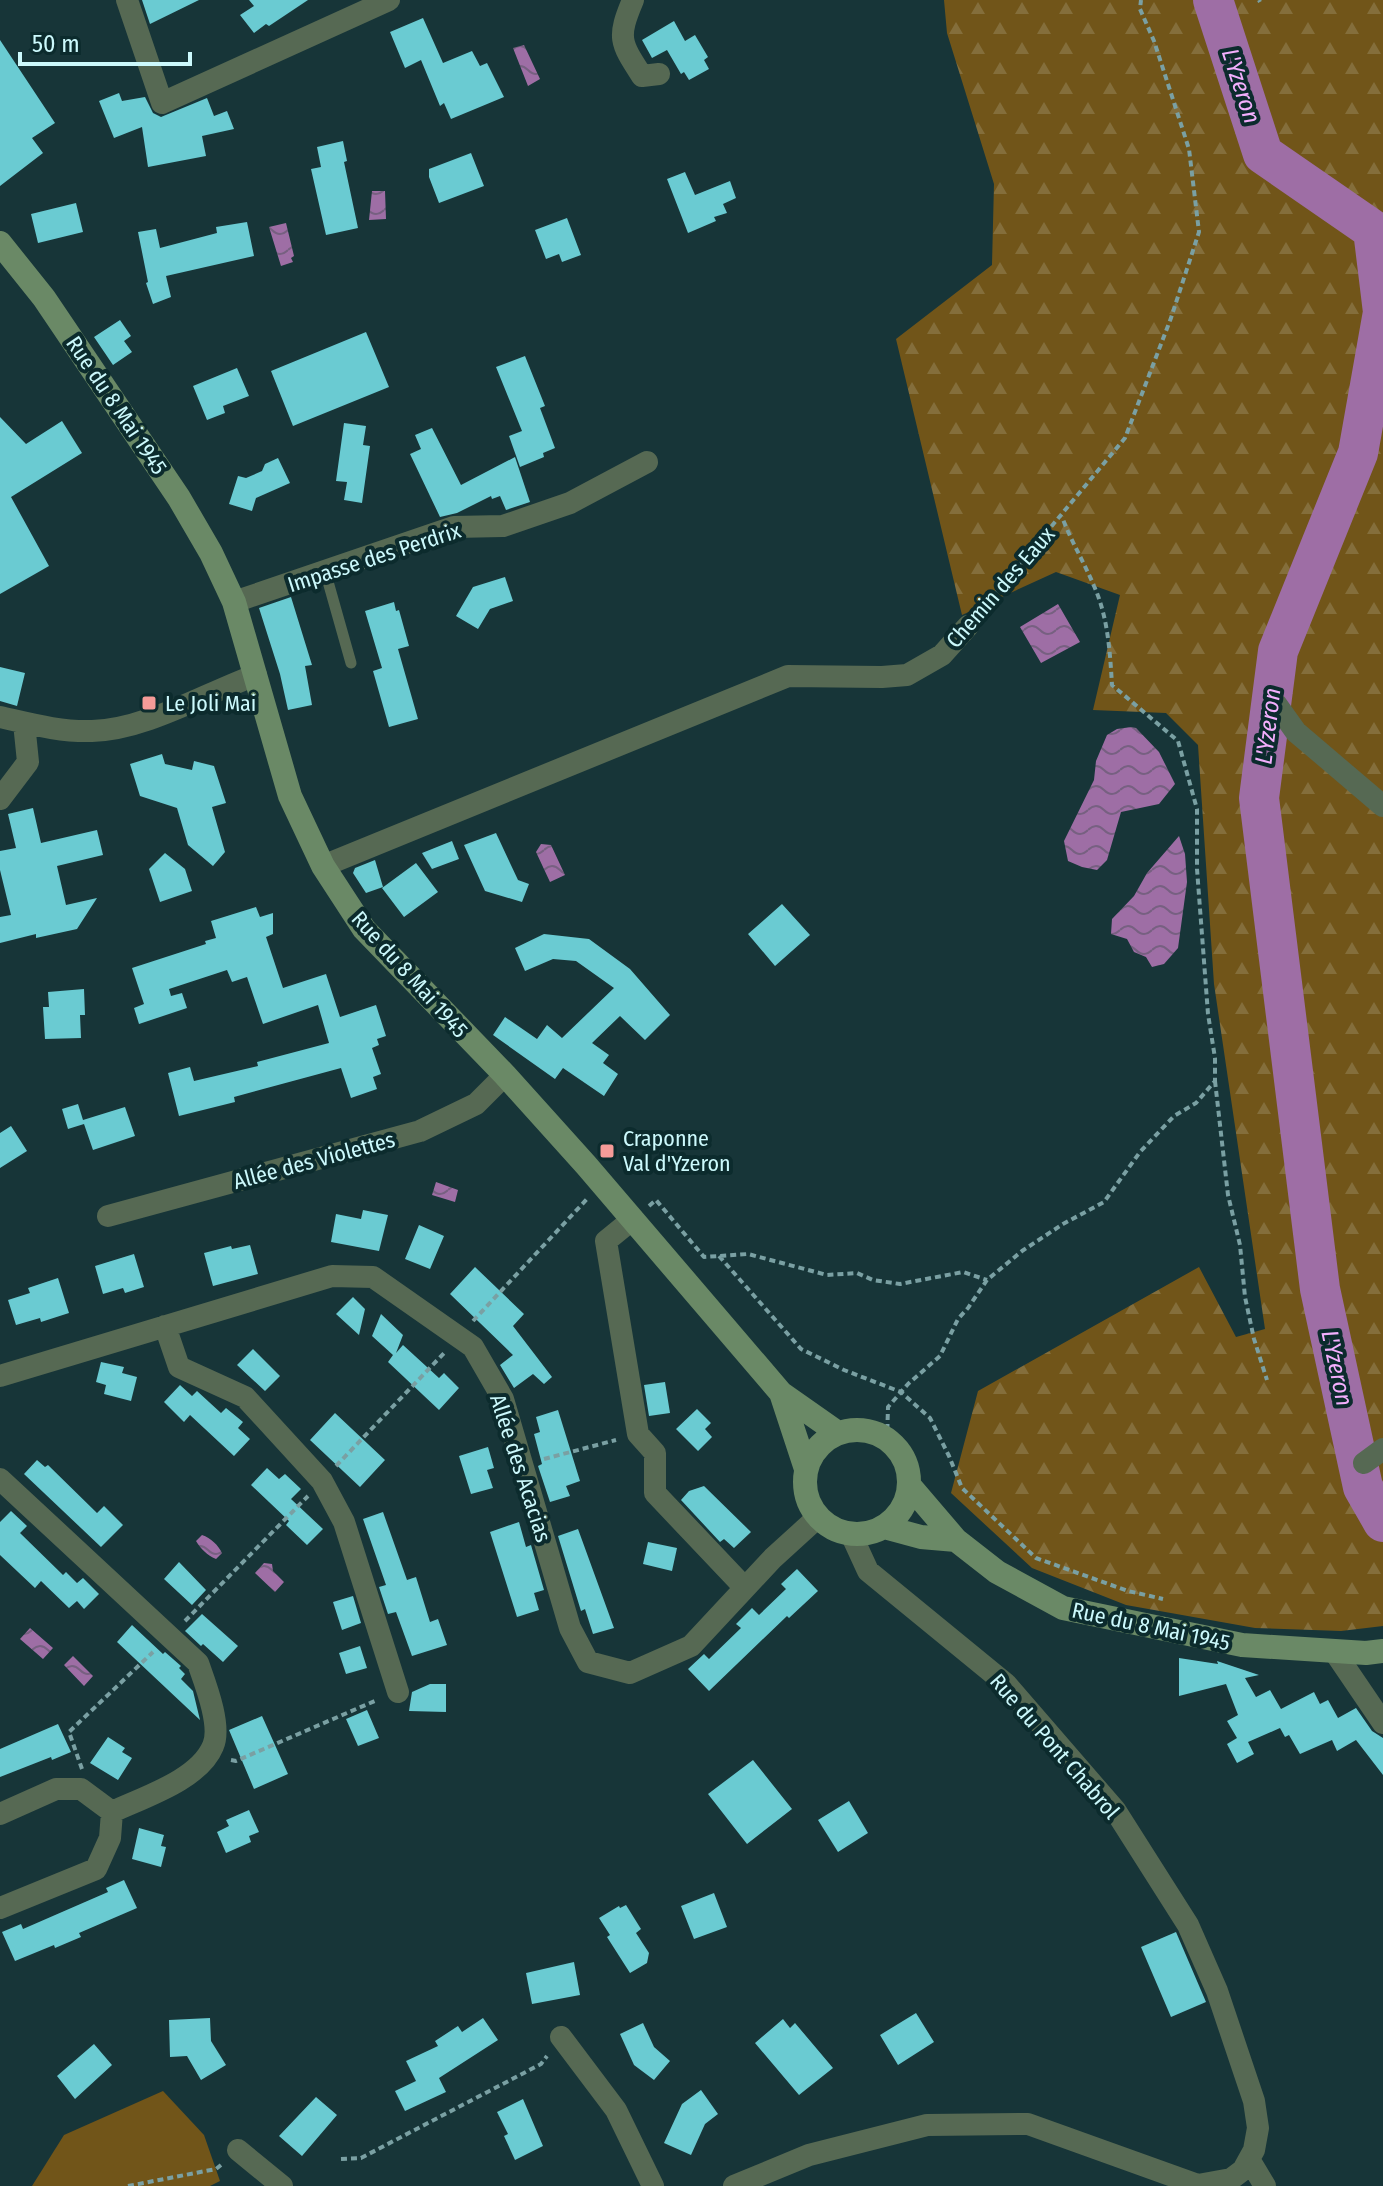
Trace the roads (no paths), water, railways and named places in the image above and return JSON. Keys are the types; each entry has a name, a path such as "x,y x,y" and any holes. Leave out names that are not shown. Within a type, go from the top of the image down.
{"main road":[{"name":"Rue du 8 Mai 1945","path":"0,243 44,298 179,498 211,553 234,602 290,796 323,866 364,929 505,1075 781,1393 838,1433"},
{"name":"Rue du 8 Mai 1945","path":"781,1393 806,1469"},
{"path":"854,1430 871,1432 887,1440 903,1460 909,1485 905,1501 897,1516 884,1527 868,1533 839,1531 818,1517 809,1503 805,1486 806,1469 818,1448 838,1433 854,1430"},
{"name":"Rue du 8 Mai 1945","path":"909,1485 956,1540 997,1572 1063,1608 1242,1645 1374,1652"},
{"path":"884,1527 921,1537 956,1540"}],"street":[{"path":"127,0 162,103 389,0"},
{"path":"633,0 621,28 627,53 642,76 659,74"},
{"name":"Impasse des Perdrix","path":"234,602 454,527 503,526 570,503 647,462"},
{"name":"Chemin des Eaux","path":"323,866 788,676 907,675 942,655 968,626"},
{"path":"0,717 51,729 94,731 117,728 153,717 256,675"},
{"path":"1276,704 1296,732 1383,806"},
{"path":"0,799 28,762 24,723"},
{"name":"Allée des Violettes","path":"108,1216 420,1131 476,1104 505,1075"},
{"path":"633,1219 606,1241 638,1434 655,1453 655,1493 745,1588"},
{"name":"Allée des Acacias","path":"0,1376 332,1276 373,1277 473,1347 503,1399 570,1628 588,1662 630,1673 691,1646 818,1517"},
{"path":"165,1326 179,1367 245,1397 322,1481 344,1522 398,1692"},
{"path":"1364,1463 1383,1449"},
{"path":"0,1479 198,1663 213,1704 214,1745 194,1773 112,1812"},
{"name":"Rue du Pont Chabrol","path":"851,1534 868,1571 1006,1684 1115,1810 1188,1925 1217,1991 1254,2101 1258,2128 1250,2161"},
{"path":"1334,1651 1383,1723"},
{"path":"0,1814 56,1789 81,1789 112,1812"},
{"path":"0,1908 96,1869 110,1838 112,1812"},
{"path":"561,2037 616,2110 653,2186"},
{"path":"734,2186 809,2155 927,2125 1028,2124 1198,2185 1231,2179 1250,2161 1265,2186"},
{"path":"238,2150 282,2186"}],"lane":[{"path":"325,571 351,663"}],"water":[{"path":"524,45 540,79 528,86 513,48"},
{"path":"372,191 385,191 386,219 369,220"},
{"path":"286,223 294,256 291,258 293,262 281,266 269,227"},
{"path":"1058,604 1080,642 1041,663 1020,627"},
{"path":"1136,728 1159,752 1175,784 1159,804 1121,812 1107,860 1097,870 1082,867 1068,861 1064,841 1094,780 1096,761 1107,735 1117,729"},
{"path":"1179,836 1185,854 1187,882 1178,948 1164,964 1152,967 1146,957 1134,952 1127,939 1111,934 1112,919 1134,896 1147,873"},
{"path":"541,844 551,845 565,875 550,882 536,852"},
{"path":"436,1182 458,1190 455,1202 432,1195"},
{"path":"202,1535 222,1553 216,1559 204,1552 196,1541"},
{"path":"264,1563 272,1564 273,1571 284,1582 275,1592 255,1573"},
{"path":"30,1628 53,1648 43,1659 20,1639"},
{"path":"73,1656 93,1676 84,1686 64,1665"}],"waterway":[{"name":"L'Yzeron","path":"1213,0 1263,154 1373,230 1383,312 1358,453 1278,651 1259,798 1320,1289 1363,1487 1383,1522"}],"place":[{"name":"Le Joli Mai","path":"149,703"},
{"name":"Craponne Val d'Yzeron","path":"607,1151"}]}
